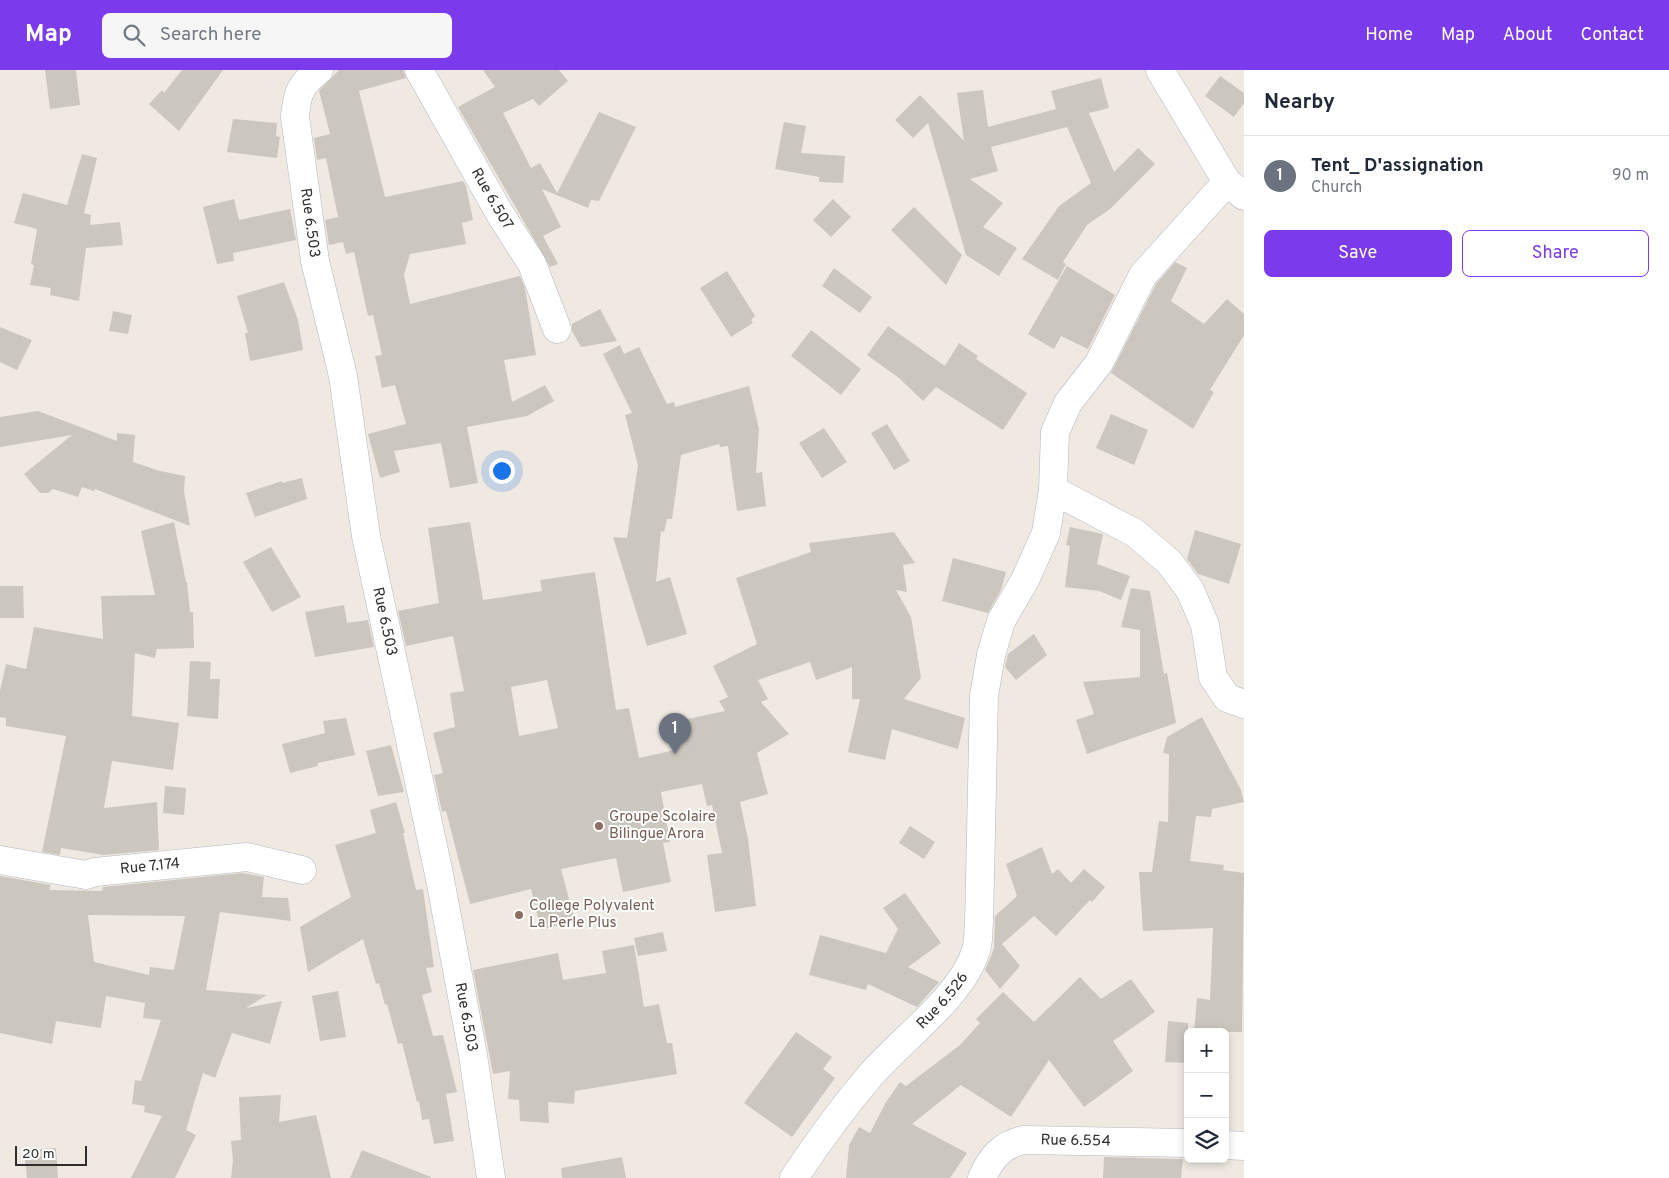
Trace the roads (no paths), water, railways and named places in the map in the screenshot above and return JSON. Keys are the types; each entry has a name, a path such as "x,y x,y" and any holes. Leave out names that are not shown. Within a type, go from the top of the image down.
{"street":[{"name":"Rue 6.503","path":"319,70 304,82 297,98 295,117 314,251 343,376 366,536 440,874 473,1055 491,1178"},
{"name":"Rue 6.507","path":"419,70 500,214 532,264 557,329"},
{"path":"1160,70 1236,189"},
{"name":"Rue 6.526","path":"794,1178 869,1076 942,1003 966,971 977,950 984,696 991,655 1001,621 1025,580 1046,533 1053,490 1055,432 1068,404 1099,363 1143,275 1236,189"},
{"path":"1053,490 1135,534 1170,562 1190,590 1204,625 1213,677 1227,698 1244,704"},
{"name":"Rue 7.174","path":"0,860 86,875 96,872 173,863 247,857 302,870"},
{"name":"Rue 6.554","path":"982,1178 997,1154 1010,1143 1024,1140 1184,1143"},
{"path":"1229,1145 1244,1146"}],"place":[{"name":"Tent_ D'assignation","path":"675,754"},
{"name":"Groupe Scolaire Bilingue Arora","path":"599,826"},
{"name":"College Polyvalent La Perle Plus","path":"519,915"}]}
